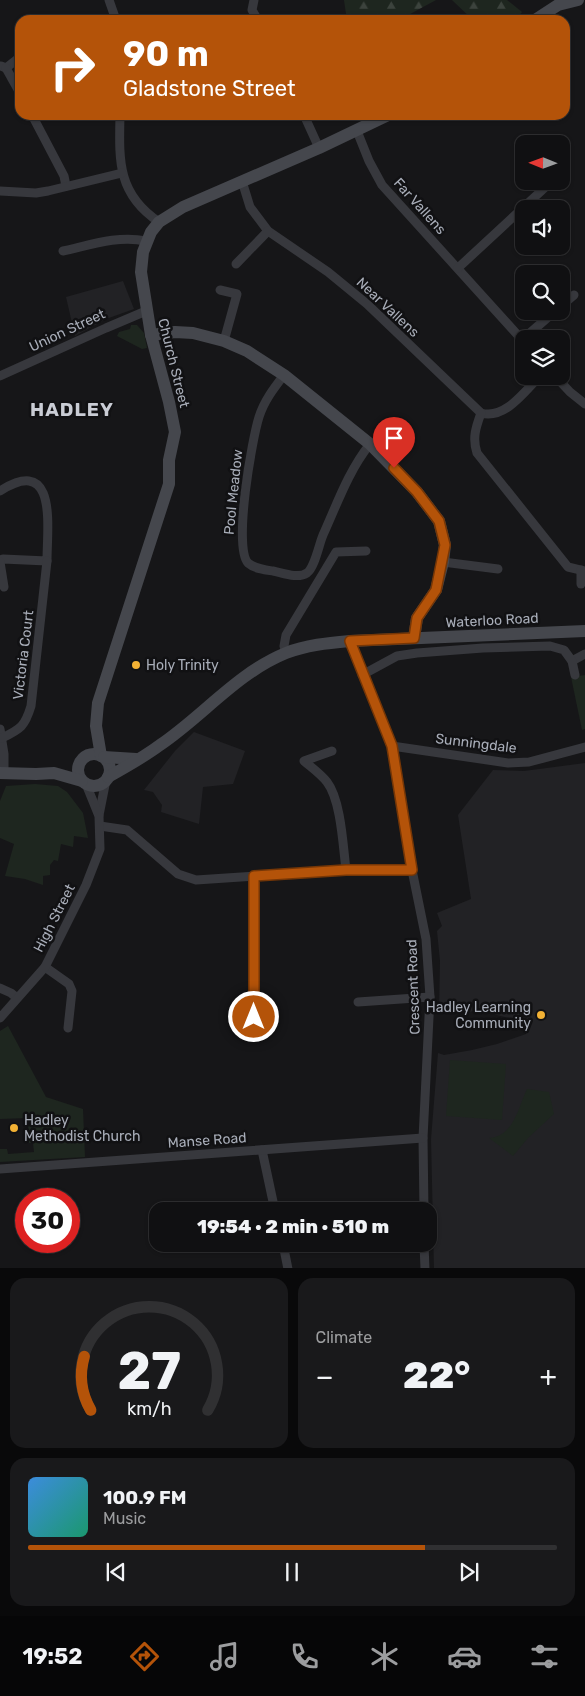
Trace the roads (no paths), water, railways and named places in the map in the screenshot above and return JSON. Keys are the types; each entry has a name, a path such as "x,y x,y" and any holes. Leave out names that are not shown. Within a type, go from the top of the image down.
{"street":[{"path":"109,0 114,15"},
{"path":"254,0 252,10 255,15"},
{"path":"543,15 558,5 578,0"},
{"path":"15,60 3,67 15,85"},
{"path":"35,120 64,176 66,186"},
{"path":"120,120 119,151 126,187 151,216 159,222"},
{"path":"306,120 319,148"},
{"name":"Church Street","path":"102,756 96,726 98,703 168,484 169,460 175,432 146,311 141,272 146,242 159,222 182,207 319,148 378,120"},
{"name":"Far Vallens","path":"357,131 369,161 382,185 515,332"},
{"path":"0,191 36,193 122,173"},
{"name":"Near Vallens","path":"242,181 250,207 268,230 328,272 367,304 481,413"},
{"path":"458,268 542,190"},
{"path":"236,264 268,230"},
{"path":"63,251 118,239 128,238 146,242"},
{"path":"220,290 237,294 224,341"},
{"path":"570,298 574,295"},
{"name":"Union Street","path":"0,376 146,311"},
{"name":"Far Vallens","path":"535,330 545,320"},
{"path":"151,335 175,332 193,333 224,341 247,351 284,375 370,444 417,492 439,521 445,545 436,590 417,618 414,638"},
{"name":"Pool Meadow","path":"284,375 264,405 254,436 244,509 243,546 244,555 248,562 261,569 292,575 307,573 312,566 345,485 358,460 370,444"},
{"path":"531,385 508,407 489,415 481,413 475,430 474,443 477,453 568,567 583,570 580,584"},
{"path":"563,385 585,404"},
{"name":"Victoria Court","path":"0,491 20,481 32,482 41,488 47,502 47,561 28,718 24,726 16,732 1,733"},
{"path":"286,653 284,646 286,635 336,552 366,551"},
{"path":"4,587 0,561 3,559 47,561"},
{"path":"443,562 498,570"},
{"name":"Waterloo Road","path":"107,779 161,745 222,694 253,671 286,653 317,644 350,641 585,630"},
{"name":"Crescent Road","path":"350,641 362,676 392,746 412,870 426,939 430,997 421,1137 424,1202"},
{"path":"362,676 397,656 417,652 550,646 564,650 572,661 575,675"},
{"path":"572,661 585,654"},
{"path":"1,733 2,773 54,773 97,786 107,779 110,770 108,763 102,756"},
{"name":"Sunningdale","path":"392,746 508,763 529,762 585,747"},
{"path":"332,751 304,761 328,782 335,798 340,818 346,870"},
{"path":"54,773 79,762 89,754 136,760"},
{"path":"79,762 79,776 84,782"},
{"name":"High Street","path":"0,1018 45,968 86,885 100,849 99,816 107,779"},
{"name":"High Street","path":"84,782 99,816"},
{"path":"100,826 127,830 178,874 196,880 346,870 412,870"},
{"path":"254,876 254,1017"},
{"path":"45,968 69,984 72,991 68,1028"},
{"path":"0,988 11,992 18,998"},
{"path":"358,1002 430,997"},
{"name":"Manse Road","path":"0,1169 421,1137"},
{"path":"262,1150 274,1202"},
{"path":"284,1252 288,1268"},
{"path":"424,1252 425,1268"}],"place":[{"name":"Holy Trinity","path":"136,665"},
{"name":"Hadley Learning Community","path":"541,1015"},
{"name":"Hadley Methodist Church","path":"14,1128"}],"district":[{"name":"HADLEY","path":"72,409"}]}
